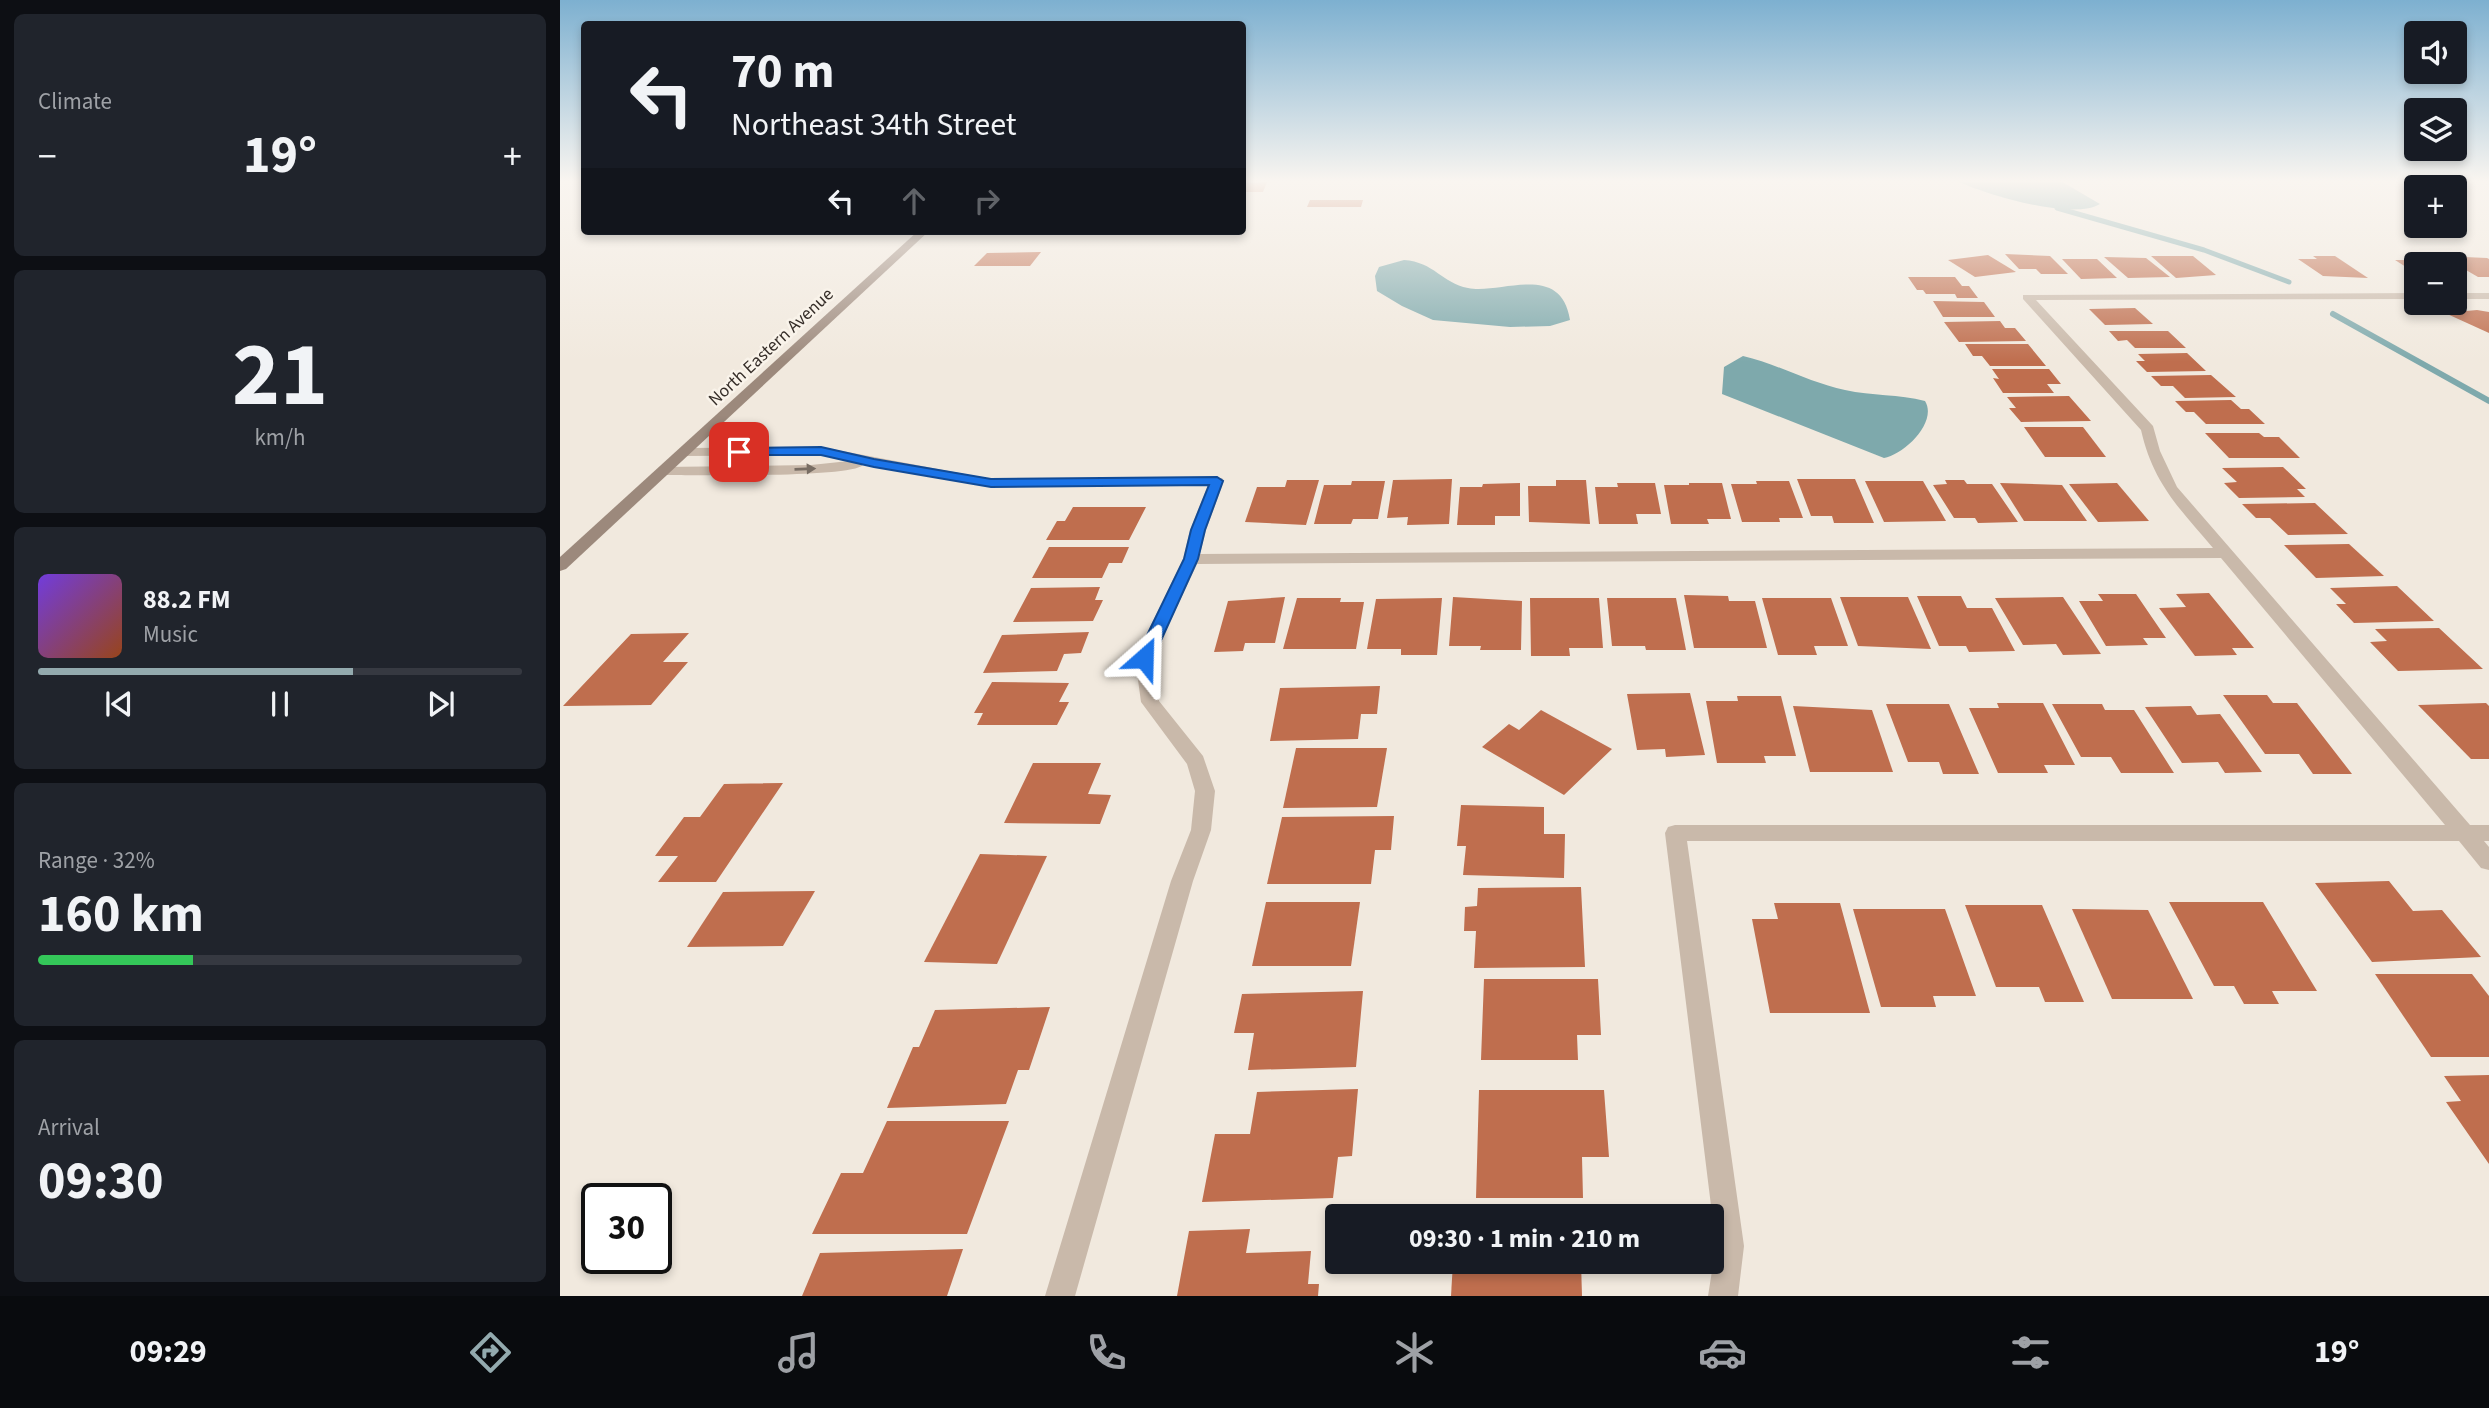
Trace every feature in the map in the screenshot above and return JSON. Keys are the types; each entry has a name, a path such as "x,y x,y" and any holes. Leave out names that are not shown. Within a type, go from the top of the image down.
{"main road":[{"name":"North Eastern Avenue","path":"560,566 913,240"}],"street":[{"path":"2404,296 2027,297 2148,429 2153,451 2170,488 2223,553 2489,862"},
{"path":"2467,296 2489,296"},
{"path":"684,452 821,451 991,483 1217,481 1198,530 1191,559 1144,658 1150,702 1196,761 1205,791 1201,830 1178,894 1060,1296"},
{"path":"663,471 811,469 874,463"},
{"path":"1191,559 2223,553"},
{"path":"1723,1296 1730,1246 1675,833 2489,833"}],"water":[{"path":"1404,260 1431,268 1451,282 1468,288 1528,284 1542,286 1555,291 1564,302 1570,320 1550,326 1510,327 1433,320 1377,291 1375,276 1379,267"},
{"path":"1743,356 1832,387 1925,401 1927,418 1909,444 1901,451 1884,458 1722,394 1724,367"}],"building":[{"path":"1041,252 1030,266 974,266 987,253"},
{"path":"2005,254 2050,256 2068,274 2041,274 2036,269 2019,269"},
{"path":"1988,255 2016,272 1975,277 1948,260"},
{"path":"2151,256 2193,256 2216,275 2176,278"},
{"path":"2313,256 2335,256 2368,278 2323,276 2298,259 2317,259"},
{"path":"2104,257 2146,258 2170,277 2128,278"},
{"path":"2467,257 2489,259 2489,277 2478,277 2467,271"},
{"path":"2062,259 2097,259 2117,278 2081,279"},
{"path":"1908,277 1955,277 1962,286 1969,286 1978,298 1957,298 1955,294 1926,294 1923,290 1917,290"},
{"path":"1933,301 1984,302 1995,317 1943,317"},
{"path":"2135,308 2153,324 2105,325 2089,309"},
{"path":"2467,311 2489,312 2489,333 2449,315 2467,315"},
{"path":"2000,321 2005,328 2015,328 2026,341 1959,342 1944,322"},
{"path":"2109,331 2168,331 2186,348 2135,348 2127,340 2118,341"},
{"path":"1965,344 2028,344 2046,366 1990,366 1982,356 1973,356"},
{"path":"2187,353 2206,371 2147,372 2136,361 2145,361 2138,354"},
{"path":"1992,369 2049,369 2061,384 2047,384 2054,393 2003,393 1993,378 1999,379"},
{"path":"2211,375 2236,397 2185,398 2173,386 2161,386 2151,376"},
{"path":"2069,396 2091,421 2021,422 2009,408 2016,408 2007,397"},
{"path":"2231,400 2241,409 2249,409 2265,424 2206,424 2194,412 2186,412 2175,401"},
{"path":"2024,427 2083,427 2106,457 2045,457"},
{"path":"2205,433 2259,433 2264,437 2279,437 2300,458 2229,458"},
{"path":"2283,467 2306,489 2297,489 2305,497 2239,498 2224,483 2237,482 2222,468"},
{"path":"1452,479 1449,524 1407,525 1408,517 1387,518 1393,480"},
{"path":"1797,479 1855,479 1874,523 1834,523 1832,516 1811,516"},
{"path":"1287,480 1319,480 1306,525 1245,522 1257,487 1285,487"},
{"path":"1556,480 1586,480 1590,524 1529,522 1528,486 1556,486"},
{"path":"1945,480 1964,480 1967,484 1992,484 2018,522 1978,523 1975,518 1954,518 1933,485 1947,484"},
{"path":"1352,481 1385,481 1378,519 1353,519 1351,524 1314,524 1324,485 1351,485"},
{"path":"1756,481 1789,481 1803,518 1779,518 1780,522 1742,522 1731,484 1757,484"},
{"path":"1865,481 1923,481 1946,521 1884,522"},
{"path":"1520,483 1520,516 1495,516 1495,525 1457,525 1460,487"},
{"path":"1617,483 1655,483 1661,514 1636,514 1638,524 1599,524 1595,487 1618,487"},
{"path":"1722,483 1731,519 1707,519 1709,524 1671,524 1664,485"},
{"path":"2000,483 2062,485 2087,521 2024,521"},
{"path":"2117,483 2149,521 2098,522 2069,484"},
{"path":"2315,503 2348,534 2288,535 2270,518 2256,518 2242,504"},
{"path":"1073,507 1146,507 1129,540 1046,540 1057,521 1065,521"},
{"path":"2349,544 2384,576 2316,578 2284,545"},
{"path":"1049,547 1129,547 1122,563 1109,563 1102,578 1032,578"},
{"path":"2397,586 2434,621 2354,623 2336,604 2346,604 2330,588"},
{"path":"1100,587 1095,600 1103,600 1093,621 1013,622 1031,588"},
{"path":"2209,593 2254,648 2232,648 2237,655 2195,656 2159,608 2186,607 2176,594"},
{"path":"2098,594 2136,594 2166,638 2143,638 2148,645 2106,646 2079,601 2103,601"},
{"path":"1684,595 1728,596 1729,601 1755,601 1767,648 1694,648"},
{"path":"1917,596 1961,596 1967,608 1992,608 2015,651 1969,652 1966,646 1939,646"},
{"path":"1285,597 1275,643 1245,643 1243,651 1214,652 1228,601"},
{"path":"1453,597 1522,601 1521,650 1480,650 1481,646 1449,646"},
{"path":"1840,597 1908,597 1931,649 1858,646"},
{"path":"2063,597 2101,654 2063,655 2056,644 2023,645 1995,598"},
{"path":"1297,598 1341,598 1340,602 1364,602 1356,649 1283,649"},
{"path":"1442,598 1437,655 1401,655 1401,649 1367,649 1376,599"},
{"path":"1530,598 1599,598 1603,648 1569,648 1570,656 1531,656"},
{"path":"1607,598 1676,598 1686,650 1646,650 1645,646 1612,646"},
{"path":"1762,598 1831,598 1848,646 1814,646 1817,655 1778,655"},
{"path":"2439,628 2483,669 2398,671 2370,642 2387,641 2375,629"},
{"path":"1089,632 1081,653 1064,654 1057,671 983,673 1002,635"},
{"path":"689,633 663,662 688,662 651,705 563,706 631,634"},
{"path":"992,682 1069,683 1059,702 1069,702 1057,725 977,725 983,713 974,713"},
{"path":"1380,686 1377,714 1361,714 1358,739 1270,741 1280,688"},
{"path":"1690,693 1705,755 1666,757 1665,749 1637,750 1627,694"},
{"path":"2223,695 2267,695 2273,703 2297,703 2352,774 2313,774 2299,754 2265,754"},
{"path":"1737,696 1781,696 1796,756 1764,756 1766,763 1717,763 1706,701 1738,701"},
{"path":"1997,703 2043,703 2075,765 2044,765 2048,773 1998,773 1969,708 1999,708"},
{"path":"2486,703 2489,706 2489,759 2471,759 2418,705"},
{"path":"1886,704 1949,704 1979,774 1943,774 1939,762 1908,762"},
{"path":"2052,704 2102,704 2105,710 2134,710 2174,773 2121,773 2111,757 2081,757"},
{"path":"1793,706 1872,710 1893,772 1810,772"},
{"path":"2191,706 2197,715 2220,714 2262,772 2225,773 2218,762 2182,763 2145,707"},
{"path":"1541,710 1612,749 1564,795 1482,747 1509,724 1519,730"},
{"path":"1296,748 1387,748 1377,807 1283,808"},
{"path":"1033,763 1101,763 1088,794 1111,795 1100,824 1004,823"},
{"path":"783,783 716,882 658,882 678,856 655,856 684,817 700,817 724,784"},
{"path":"1461,805 1544,807 1544,834 1565,834 1564,878 1463,875 1466,846 1457,846"},
{"path":"1394,816 1391,850 1375,850 1371,884 1267,884 1282,817"},
{"path":"980,854 1047,856 997,964 924,962"},
{"path":"2389,881 2413,911 2442,910 2481,957 2372,962 2315,883"},
{"path":"1581,887 1585,967 1474,968 1476,931 1464,931 1465,907 1477,906 1478,888"},
{"path":"815,891 783,946 687,947 723,892"},
{"path":"1266,902 1360,902 1351,966 1252,966"},
{"path":"2169,902 2263,902 2317,991 2272,991 2279,1004 2244,1004 2234,986 2214,986"},
{"path":"1774,903 1840,903 1870,1013 1770,1013 1752,919 1778,919"},
{"path":"1965,905 2042,905 2084,1002 2045,1002 2039,987 1996,987"},
{"path":"1853,909 1945,909 1976,996 1933,996 1936,1007 1881,1007"},
{"path":"2072,909 2148,910 2193,999 2112,999"},
{"path":"2375,974 2472,974 2489,996 2489,1057 2431,1057"},
{"path":"1484,979 1598,979 1601,1035 1577,1035 1578,1060 1481,1060"},
{"path":"1363,991 1356,1067 1248,1070 1254,1033 1234,1033 1242,994"},
{"path":"1050,1007 1029,1070 1018,1070 1006,1104 887,1108 913,1047 919,1047 935,1010"},
{"path":"2489,1075 2489,1164 2446,1102 2461,1101 2444,1076"},
{"path":"1358,1089 1352,1156 1338,1157 1333,1198 1202,1202 1215,1134 1250,1134 1257,1092"},
{"path":"1479,1090 1604,1090 1609,1157 1582,1157 1583,1198 1476,1198"},
{"path":"887,1121 1009,1121 967,1234 812,1234 841,1173 863,1173"},
{"path":"1250,1229 1246,1253 1311,1251 1308,1284 1319,1284 1318,1296 1177,1296 1189,1231"},
{"path":"963,1249 947,1296 802,1296 820,1253"},
{"path":"1452,1274 1581,1274 1582,1296 1451,1296"}],"waterway":[{"path":"2171,240 2289,282"},
{"path":"2333,314 2489,401"}],"route":[{"path":"739,452 821,451 991,483 1217,481 1198,530 1191,559 1144,658"}]}
